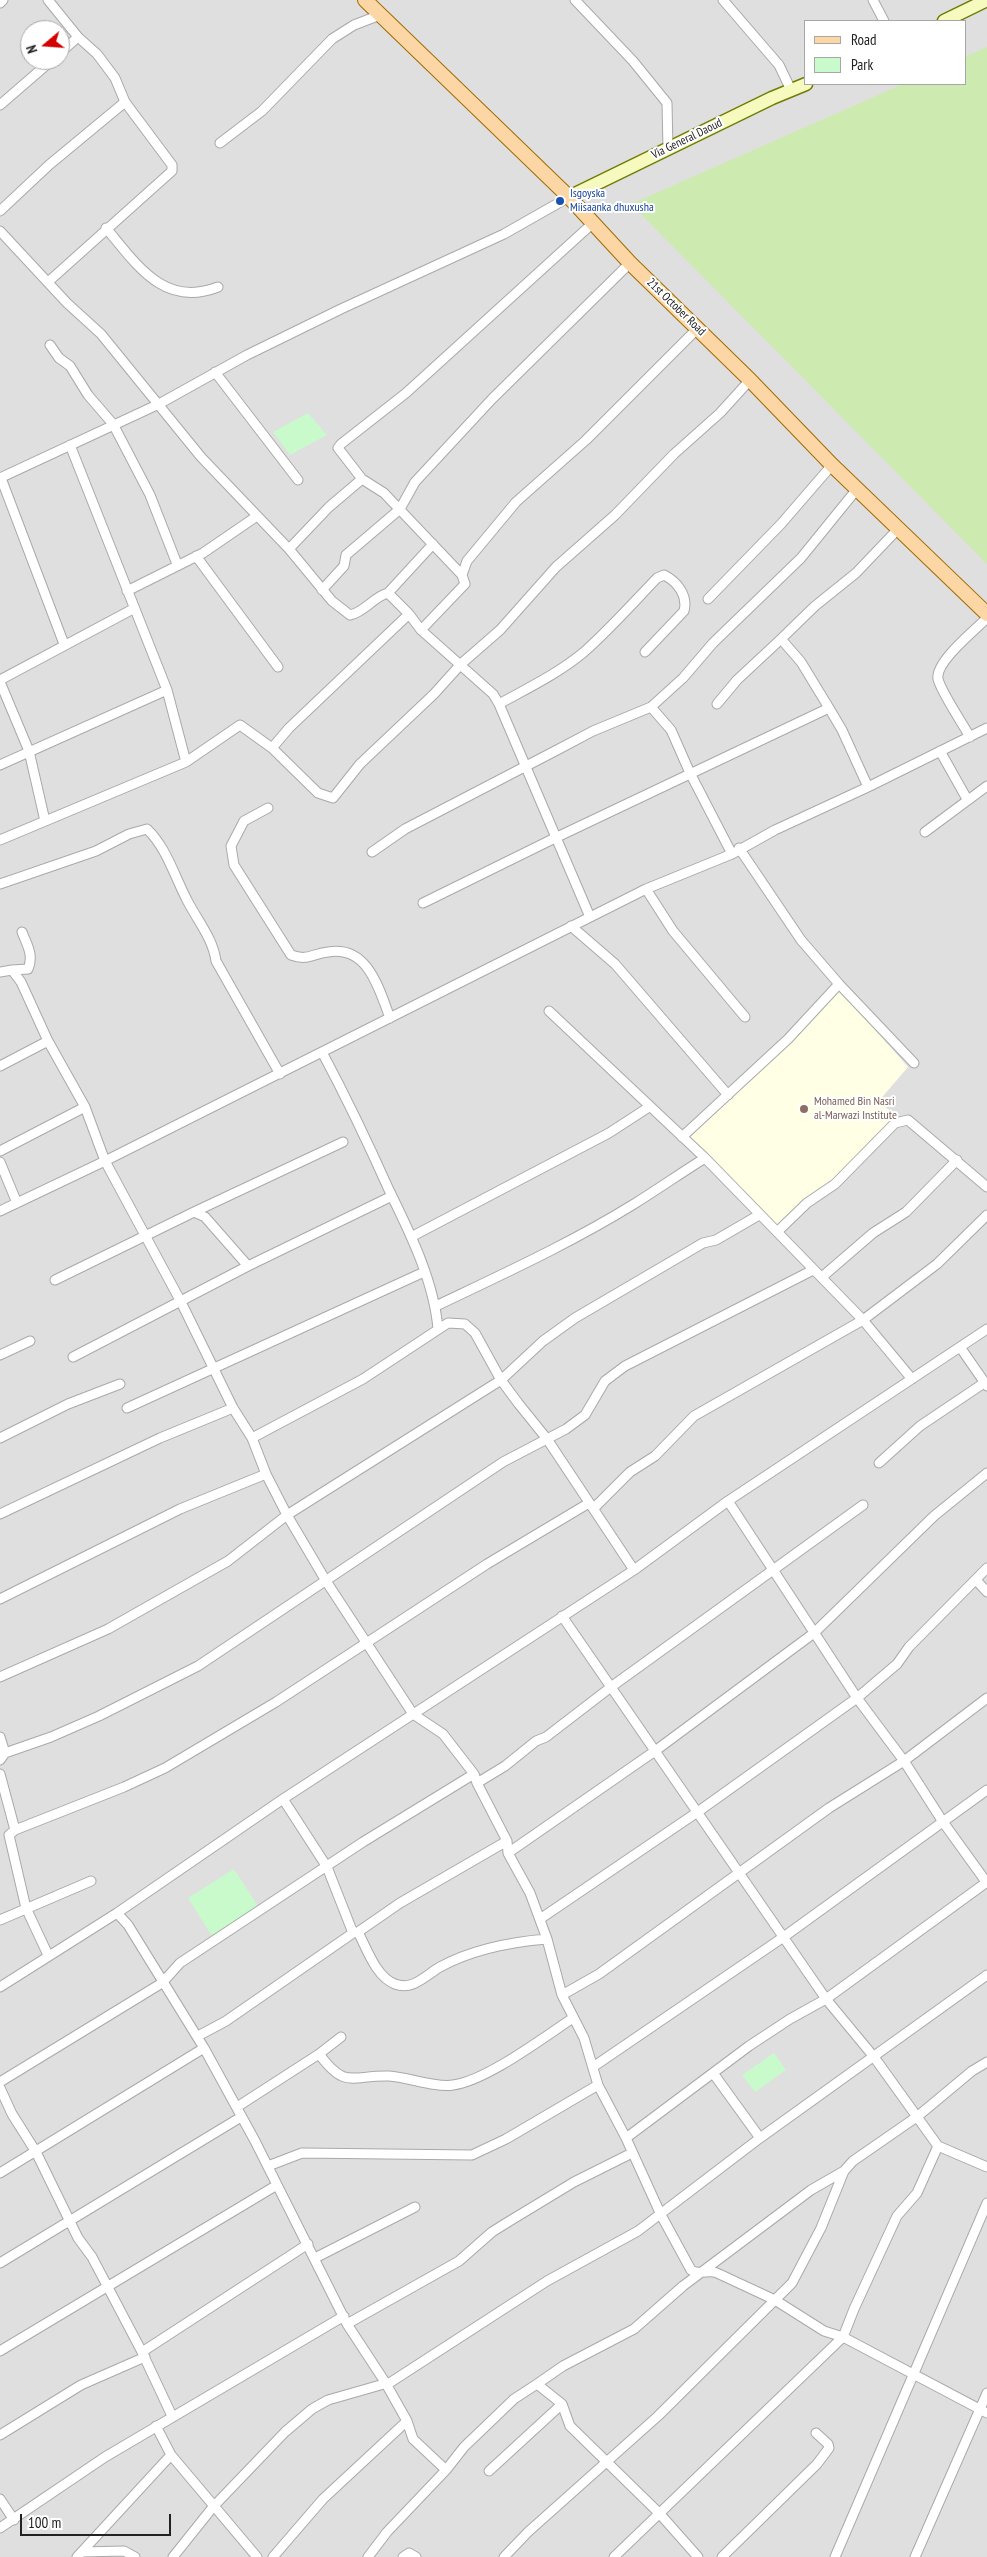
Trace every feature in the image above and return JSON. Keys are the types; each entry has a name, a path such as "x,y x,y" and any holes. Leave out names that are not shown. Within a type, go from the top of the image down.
{"main road":[{"name":"21st October Road","path":"365,0 569,197 630,263 750,380 832,465 987,616"},
{"path":"945,20 964,5 987,0"},
{"name":"Via General Daoud","path":"569,197 804,85"}],"street":[{"path":"0,3 3,0"},
{"path":"48,0 78,37 97,54 115,78 125,102 172,165 172,171 106,228 48,282"},
{"path":"575,0 633,61 667,103 668,149"},
{"path":"723,0 779,65 791,90"},
{"path":"872,0 883,20"},
{"path":"220,143 262,112 332,39 354,25 380,15"},
{"path":"70,44 78,37"},
{"path":"0,105 40,70"},
{"path":"0,211 49,165 125,102"},
{"path":"64,644 0,478 159,404 215,372 341,309 497,238 569,197"},
{"path":"421,630 465,584 462,575 384,493 362,479 338,448 412,388 593,223"},
{"path":"106,228 131,257 156,282 168,290 196,293 218,287"},
{"path":"0,231 101,334 201,457 289,549 332,601 350,615 360,612 379,595 388,593 433,544"},
{"path":"322,590 344,566 346,555 400,509 415,482 492,399 630,263"},
{"path":"462,575 467,561 516,502 586,440 697,329"},
{"path":"50,345 59,358 70,366 88,395 113,424 150,495 177,564"},
{"path":"215,372 298,480"},
{"path":"0,840 186,762 240,725 272,748 318,793 333,798 360,764 434,694 461,664 500,630 556,567 615,515 674,454 720,413 750,380"},
{"path":"70,445 133,609 167,690 186,762"},
{"path":"708,599 781,524 832,465"},
{"path":"289,549 329,507 362,479"},
{"path":"372,852 405,829 526,768 593,731 651,707 683,678 713,643 801,558 857,489"},
{"path":"127,591 196,556 257,516"},
{"path":"717,704 737,680 815,606 856,573 898,529"},
{"path":"196,556 278,667"},
{"path":"499,704 546,677 583,652 622,616 657,578 664,575 683,592 686,602 684,611 644,652"},
{"path":"388,593 409,614 421,630 493,694 499,704 590,917"},
{"path":"45,821 29,751 0,681 64,644 133,609"},
{"path":"272,748 289,728 409,614"},
{"path":"970,737 939,682 938,671 950,655 987,616"},
{"path":"781,639 801,662 842,730 868,787"},
{"path":"0,764 167,690"},
{"path":"651,707 671,730 690,773 736,851 801,940 838,984 914,1063"},
{"path":"423,903 690,773 829,708"},
{"path":"0,1211 280,1074 646,889 736,851 987,728"},
{"path":"940,751 967,799"},
{"path":"925,832 987,786"},
{"path":"268,808 244,821 231,846 234,865 291,955 303,960 329,952 349,953 366,963 390,1018"},
{"path":"0,884 96,851 129,834 147,829 163,850 189,904 214,948 216,961 280,1074"},
{"path":"646,889 673,931 745,1017"},
{"path":"571,926 615,964 728,1095"},
{"path":"0,972 28,969 31,962 31,953 22,932"},
{"path":"12,970 21,982 48,1041 84,1107 105,1161 147,1236 233,1408 252,1438 266,1474 287,1515 326,1581 413,1714 443,1734 474,1774 477,1784 506,1841 508,1853 530,1893 547,1939 562,1995 572,2018 584,2038 598,2085 626,2138 661,2215 691,2270 703,2273 717,2272 775,2300 824,2331 843,2337 983,2411"},
{"path":"682,1137 788,1039 838,984"},
{"path":"550,1011 576,1034 649,1107 705,1158 864,1320 912,1379"},
{"path":"0,1066 48,1041"},
{"path":"322,1052 348,1102 411,1237 436,1306 438,1329"},
{"path":"0,1151 84,1107"},
{"path":"411,1237 609,1133 649,1107"},
{"path":"777,1232 806,1203 835,1184 895,1123 908,1120 987,1187"},
{"path":"55,1280 343,1142"},
{"path":"436,1306 490,1282 587,1230 634,1204 705,1158"},
{"path":"822,1277 873,1233 906,1212 957,1160"},
{"path":"0,1162 17,1203"},
{"path":"73,1357 248,1266 392,1196"},
{"path":"194,1212 205,1217 248,1266"},
{"path":"0,1677 141,1612 228,1561 287,1515 501,1380 542,1341 575,1318 703,1243 716,1240 760,1215"},
{"path":"0,1839 116,1791 165,1768 268,1707 487,1564 591,1506 630,1472 655,1456 694,1416 864,1320 937,1264 987,1215"},
{"path":"0,1737 2,1756 99,1716 198,1666 503,1462 548,1439 584,1415 605,1381 625,1366 813,1270"},
{"path":"127,1408 424,1272"},
{"path":"252,1438 364,1379 448,1323 466,1324 475,1333 501,1380 518,1404 548,1439 634,1570"},
{"path":"0,1987 117,1913 283,1800 634,1570 728,1501 987,1330"},
{"path":"0,1355 30,1341"},
{"path":"879,1463 920,1426 986,1385 960,1347"},
{"path":"0,1438 68,1404 120,1384"},
{"path":"0,1514 160,1438 233,1408"},
{"path":"508,1853 655,1751 814,1633 934,1516 987,1473"},
{"path":"0,1599 180,1509 266,1474"},
{"path":"626,2138 712,2073 790,2019 826,1999 987,1882 943,1822 904,1760 856,1698 728,1501"},
{"path":"477,1784 505,1766 536,1741 546,1737 566,1723 611,1687 863,1505"},
{"path":"540,1919 699,1811 856,1698 897,1664 909,1647 987,1568"},
{"path":"976,1580 987,1592"},
{"path":"562,1616 655,1751 699,1811 739,1875 785,1936 826,1999 874,2057 938,2146 987,2167"},
{"path":"562,1995 599,1974 739,1875 829,1808 904,1760 987,1698"},
{"path":"0,1774 26,1908 48,1955"},
{"path":"0,2082 162,1983 180,1963 474,1774"},
{"path":"593,2067 785,1936 987,1790"},
{"path":"283,1800 327,1867 355,1932 382,1976 396,1985 418,1983 439,1968 471,1953 520,1941 547,1939"},
{"path":"198,2036 226,2021 400,1903 506,1841"},
{"path":"0,1920 91,1880"},
{"path":"117,1913 132,1933 162,1983 198,2036 268,2166 345,2320 385,2382 407,2421 413,2439 446,2470"},
{"path":"173,2557 214,2507 285,2432 312,2409 328,2400 385,2382 391,2382 547,2281 638,2231 760,2138 987,1975"},
{"path":"319,2054 332,2071 346,2079 389,2076 453,2086 500,2066 572,2018"},
{"path":"236,2107 319,2054 341,2037"},
{"path":"0,2173 204,2048"},
{"path":"368,2557 387,2532 446,2470 464,2447 500,2411 563,2366 634,2329 683,2286 703,2273 811,2190 844,2171 853,2161 918,2116 972,2071 987,2062"},
{"path":"712,2073 760,2138"},
{"path":"268,2166 302,2153 442,2152 472,2155 506,2140 598,2085"},
{"path":"0,2088 12,2114 36,2152 69,2222 92,2258 143,2355 172,2416"},
{"path":"0,2263 241,2117"},
{"path":"614,2557 804,2378 843,2337 897,2216 917,2193 938,2146"},
{"path":"0,2528 79,2473 172,2416 345,2320 459,2261 492,2232 508,2222 574,2182 632,2153"},
{"path":"504,2557 528,2532 658,2416 792,2283 821,2228 844,2171"},
{"path":"0,2351 277,2184"},
{"path":"835,2557 987,2203"},
{"path":"315,2258 415,2207"},
{"path":"0,2435 81,2385 143,2355 308,2244"},
{"path":"538,2384 562,2404 570,2426 659,2513 698,2557"},
{"path":"916,2557 983,2411 987,2393"},
{"path":"489,2471 562,2404"},
{"path":"273,2557 323,2499 407,2421"},
{"path":"156,2426 171,2455 257,2557"},
{"path":"722,2557 817,2464 830,2448 816,2433"},
{"path":"80,2555 171,2455"},
{"path":"0,2499 14,2520"},
{"path":"80,2555 124,2551 135,2557"},
{"path":"403,2557 409,2553 416,2557"}],"shaded area":[{"path":"0,0 987,0 987,2557 0,2557"},
{"name":"Mohamed Bin Nasri al-Marwazi Institute","path":"838,988 908,1067 878,1102 898,1116 823,1190 777,1228 689,1138 795,1036"}],"green space":[{"path":"987,47 987,564 631,204 901,85 967,85 967,56"},
{"path":"308,413 327,435 290,455 273,432"},
{"path":"234,1869 258,1906 212,1936 188,1898"},
{"path":"774,2053 786,2070 755,2092 742,2075"}],"place":[{"name":"Isgoyska Miisaanka dhuxusha","path":"560,201"},
{"name":"Mohamed Bin Nasri al-Marwazi Institute","path":"804,1109"}]}
